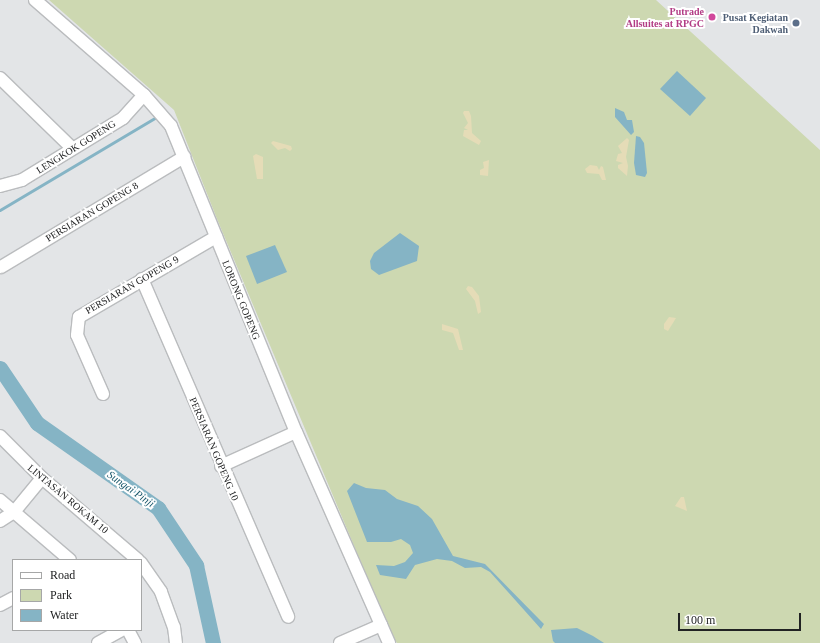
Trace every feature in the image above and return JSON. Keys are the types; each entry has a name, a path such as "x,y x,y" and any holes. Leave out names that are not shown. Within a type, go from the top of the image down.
{"street":[{"name":"LORONG GOPENG","path":"35,0 144,95 171,126 296,432 389,643"},
{"path":"0,78 72,148"},
{"name":"LENGKOK GOPENG","path":"0,186 22,180 123,118 144,95"},
{"name":"PERSIARAN GOPENG 8","path":"1,267 184,157"},
{"name":"PERSIARAN GOPENG 9","path":"103,394 77,335 77,322 84,312 216,237"},
{"name":"PERSIARAN GOPENG 10","path":"142,279 221,466 288,618"},
{"path":"221,466 296,432"},
{"name":"LINTASAN ROKAM 10","path":"0,436 42,478 137,559"},
{"path":"0,521 14,512 42,478"},
{"path":"0,500 69,559"},
{"path":"142,564 161,592 174,627 176,643"},
{"path":"0,605 12,599"},
{"path":"340,643 381,625"},
{"path":"98,643 119,631"},
{"path":"129,631 135,643"}],"green space":[{"path":"49,0 656,0 820,150 820,643 397,643 391,634 217,219 174,110"}],"sand":[{"path":"464,111 469,111 471,116 472,133 481,141 479,145 463,136 464,130 468,130 464,128 468,123 463,113"},
{"path":"627,138 629,140 626,157 628,166 627,176 618,168 618,165 623,163 616,161 618,154 622,153 618,146"},
{"path":"273,141 291,146 292,149 290,151 285,148 278,150 271,143"},
{"path":"256,154 263,157 263,179 257,179 253,156"},
{"path":"489,160 488,176 480,175 480,170 484,168 483,162"},
{"path":"590,165 597,166 599,170 601,166 603,167 606,180 602,180 599,174 587,173 585,169"},
{"path":"468,286 472,287 479,296 481,312 478,314 475,301 466,289"},
{"path":"669,317 676,318 668,331 664,329 664,324"},
{"path":"442,324 458,329 463,350 459,350 453,333 442,330"},
{"path":"681,497 684,497 687,511 675,506"}],"water":[{"path":"677,71 706,98 690,116 660,89"},
{"path":"615,108 624,112 627,120 632,120 634,132 631,135 615,117"},
{"path":"636,136 640,137 644,143 647,173 645,177 636,175 634,163"},
{"path":"400,233 419,246 417,261 379,275 371,269 370,261 374,253"},
{"path":"275,245 287,272 257,284 246,256"},
{"path":"354,483 366,488 385,490 397,499 418,506 432,519 453,556 485,564 544,624 541,629 490,572 481,567 465,568 452,561 437,559 415,565 406,579 380,575 376,565 394,566 405,562 413,553 410,545 401,539 391,542 367,542 347,491"},
{"path":"577,628 604,643 555,643 553,641 551,630"}],"waterway":[{"path":"0,210 155,118"},
{"name":"Sungai Pinji","path":"0,368 37,423 158,508 196,565 213,643"}],"place":[{"name":"Putrade Allsuites at RPGC","path":"712,17"},
{"name":"Pusat Kegiatan Dakwah","path":"796,23"}]}
